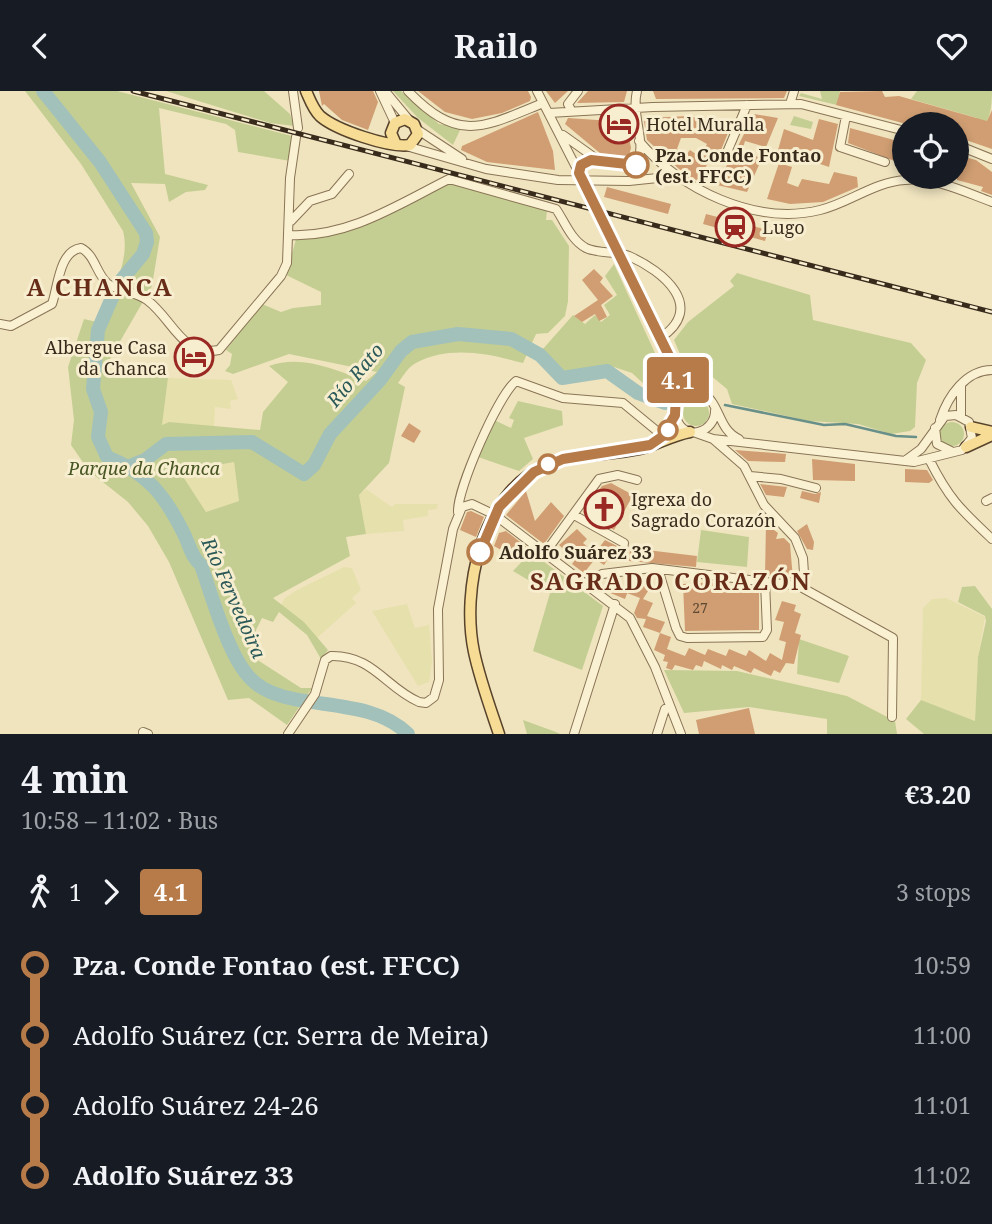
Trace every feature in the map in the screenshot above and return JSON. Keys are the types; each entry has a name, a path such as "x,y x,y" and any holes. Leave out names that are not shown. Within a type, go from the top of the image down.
{"main road":[{"path":"306,91 321,117 331,124 365,136 401,144 415,140 418,130 408,120 365,136"},
{"path":"393,126 401,144"},
{"path":"660,439 676,410"},
{"path":"971,427 992,434"},
{"path":"499,734 471,634 475,573 495,515 522,481 548,464 563,459 639,449 660,439 693,432"},
{"path":"966,447 992,434"}],"street":[{"path":"0,324 11,326 52,304 60,272 76,248 87,251 101,276 114,287 139,295 162,312 188,347 208,352 219,350 281,276 287,263 291,221 290,189 297,132 293,91"},
{"path":"382,91 408,120"},
{"path":"382,91 393,126"},
{"path":"408,91 438,117 465,127 494,124 543,103"},
{"path":"537,91 626,260 677,372 699,393 710,398 728,432 741,440"},
{"path":"571,110 568,104 578,91"},
{"path":"579,173 583,162 598,160 636,165 640,156 635,109 637,91"},
{"path":"790,104 794,91"},
{"path":"549,113 571,110 790,104 892,128"},
{"path":"724,157 747,105"},
{"path":"845,116 840,147 885,162"},
{"path":"418,130 435,144 477,167"},
{"path":"560,134 598,160"},
{"path":"639,141 677,176 736,205 784,213 819,210 902,180 934,182 992,202"},
{"path":"401,144 477,167 558,180 635,181 677,176"},
{"path":"969,150 992,159"},
{"path":"291,221 310,201 332,194 349,174"},
{"path":"290,236 320,235 347,228 449,179 556,209 568,230 588,250 626,260 671,284 680,294 680,313 668,332 660,338"},
{"path":"906,460 921,449 940,420 953,393 976,372 992,370"},
{"path":"677,372 676,410 680,425 693,432 713,439 906,460 929,459 966,447 972,438 971,427 961,416 961,385"},
{"path":"288,734 307,709 315,694 325,660 331,656 352,658 381,672 419,702 426,703 433,697 439,680 438,609 458,512 484,435 509,387 516,381 563,398 623,403 660,439"},
{"path":"676,410 688,394 699,393"},
{"path":"693,432 711,425 715,408"},
{"path":"940,420 950,415 961,416"},
{"path":"935,428 937,444 953,452"},
{"path":"713,439 750,476 764,505 795,538 802,552 805,589"},
{"path":"929,459 941,484 964,516 992,539"},
{"path":"545,553 605,475 637,480"},
{"path":"750,476 781,479 816,488"},
{"path":"458,512 472,504 495,515 630,618 681,734"},
{"path":"574,515 624,543 622,555"},
{"path":"658,569 676,628 680,636 687,638 763,637 767,630 765,582"},
{"path":"586,583 612,572 658,569 799,586 893,638 892,717"},
{"path":"574,734 615,604"},
{"path":"657,734 665,709 670,706"}],"shaded area":[{"path":"168,378 231,380 238,399 230,401 231,409 215,407 214,427 169,422 162,425"},
{"path":"234,462 239,501 206,512 180,472"},
{"path":"366,489 392,507 395,504 438,504 437,509 428,510 428,516 403,520 404,531 366,534 359,495"},
{"path":"344,567 352,568 361,590 352,598 356,603 317,638 304,622 281,605 285,598 297,590"},
{"path":"946,598 985,617 978,657 975,721 921,700 923,608 932,599"},
{"path":"407,604 415,628 429,625 432,661 429,682 418,686 372,611"}],"green space":[{"name":"Parque da Chanca","path":"25,91 117,91 292,136 290,161 238,152 235,130 226,124 159,108 165,174 208,185 205,190 186,192 169,202 165,184 131,183 160,237 152,286 107,364 105,374 110,378 111,373 125,376 126,371 168,378 162,425 169,422 260,430 263,412 288,382 269,366 281,363 318,365 366,381 377,372 289,354 233,374 225,371 230,365 232,354 226,350 262,304 281,312 321,305 321,292 284,274 288,269 296,239 346,231 447,181 547,211 546,220 552,220 569,246 568,301 565,316 548,333 536,334 523,363 483,354 442,354 413,364 398,383 405,387 389,463 359,495 366,534 346,537 350,556 273,598 304,622 328,650 321,659 307,635 279,612 273,622 262,618 256,630 256,659 301,688 312,688 287,725 249,698 228,700 169,562 148,526 128,502 89,471 71,445 74,420 68,367 84,319 97,322 113,289 122,266 125,243 123,231 81,164","holes":["234,462 239,501 206,512 180,472"]},
{"path":"166,91 264,91 290,114 294,126 270,123"},
{"path":"393,91 401,91 439,124 461,128 453,145 418,118"},
{"path":"820,91 840,91 837,105 799,96 801,93 822,99"},
{"path":"917,91 992,91 988,120 970,141 977,118 969,116 969,112 956,112 911,99"},
{"path":"794,116 813,122 811,129 790,125"},
{"path":"614,264 667,379 671,400 661,400 632,373 614,367 563,375 542,350 573,315 585,324 595,315 601,322 610,315 604,305 617,295 605,276"},
{"path":"737,273 810,295 813,320 911,343 926,360 917,383 915,427 910,431 891,434 858,424 809,421 732,404 727,389 704,370 687,371 674,340 688,322 734,286 730,281"},
{"path":"696,400 706,403 709,413 706,423 696,426 686,423 683,413 686,403"},
{"path":"518,401 562,411 563,425 524,438 533,459 519,471 478,457 494,420 511,428 514,420 509,418"},
{"path":"952,422 963,429 964,434 957,445 952,446 941,439 940,434 947,423"},
{"path":"701,530 749,537 747,567 697,562"},
{"path":"531,552 603,606 582,670 533,651 550,593 513,571"},
{"path":"975,586 992,609 992,734 924,734 906,719 921,700 975,721 978,657 986,621 985,616 958,602 962,587"},
{"path":"799,639 849,656 839,683 797,674"},
{"path":"664,670 737,671 847,696 895,721 897,734 827,734 827,719 749,707 684,713"},
{"path":"523,720 556,732 560,734 527,734"}],"building":[{"path":"319,91 373,91 378,102 368,130 342,120 324,104 322,106"},
{"path":"418,91 528,91 531,97 530,101 502,113 472,119 445,112"},
{"path":"546,91 568,91 555,103"},
{"path":"588,91 627,91 624,102 577,103"},
{"path":"653,91 787,91 784,98 656,99"},
{"path":"882,91 885,97 899,96 955,112 892,112 892,120 836,105 840,92"},
{"path":"992,110 992,149 969,141 969,116 987,121"},
{"path":"538,112 553,151 555,170 487,162 461,150 462,146"},
{"path":"754,114 778,118 766,147 745,141 742,152 762,158 747,192 717,185 727,165 710,160 697,181 679,169 647,140 645,118 690,116 730,128 719,160 725,164 731,160","holes":["681,138 696,138 707,144 700,157 690,150 686,155 677,149"]},
{"path":"568,118 626,122 631,148 628,159 601,154 565,124"},
{"path":"819,119 838,124 829,167 778,150 784,129 813,140"},
{"path":"850,128 892,139 892,160 848,143"},
{"path":"969,158 992,172 992,195 981,191 983,187 969,183"},
{"path":"779,163 792,167 787,183 798,187 802,179 829,184 834,172 857,177 858,187 823,202 790,204 767,199"},
{"path":"607,187 671,204 668,214 604,197"},
{"name":"Lugo","path":"706,214 768,230 765,241 703,224"},
{"path":"594,269 603,278 600,282 613,296 601,305 607,317 599,321 595,314 582,322 574,316 598,300 582,280"},
{"path":"409,423 421,431 414,443 401,436"},
{"path":"735,450 786,454 785,462 748,461"},
{"path":"812,459 855,464 855,481 813,480"},
{"path":"905,469 927,470 933,480 929,483 905,482"},
{"name":"Igrexa do Sagrado Corazón","path":"611,483 633,495 614,530 583,512 602,486"},
{"path":"760,484 787,487 784,497 766,495"},
{"path":"526,491 535,521 551,502 564,516 544,544 506,515"},
{"path":"802,491 815,494 821,492 819,503 800,498"},
{"path":"467,512 484,517 476,537 460,530"},
{"path":"766,524 778,533 776,539 784,538 790,544 793,579 765,575"},
{"path":"807,524 814,542 813,550 807,549 797,531"},
{"path":"577,529 587,539 583,543 595,553 605,540 617,546 604,565 595,559 584,573 572,564 575,560 559,545"},
{"path":"506,531 529,549 517,559 494,546 499,533"},
{"path":"630,548 697,556 696,567 629,561"},
{"path":"612,582 629,588 625,599 608,592"},
{"path":"631,582 650,588 643,599 653,603 647,616 665,622 660,633 643,627 646,619 637,618 634,613 640,598 627,593"},
{"path":"715,582 716,588 759,588 759,630 685,631 683,584"},
{"path":"782,601 796,605 794,611 801,614 795,633 801,635 794,664 786,663 780,673 774,670 771,676 754,668 751,673 734,666 732,670 722,665 721,669 704,661 702,667 696,665 693,670 675,665 672,670 666,668 668,662 663,661 665,655 654,650 660,633 671,637 667,649 685,656 689,648 705,655 708,649 726,656 729,649 746,656 749,650 766,661 770,653 782,660 786,642 779,640 784,622 775,620"},
{"path":"749,708 755,734 699,734 696,720"}],"waterway":[{"name":"Río Fervedoira","path":"43,91 100,162 146,233 147,242 143,254 118,284 98,330 93,389 101,412 98,437 107,457 144,478 169,507 192,554 201,565 228,640 250,678 265,689 283,696 370,713 391,721 408,734"},
{"name":"Río Rato","path":"130,466 145,460 166,444 252,442 304,474 314,465 330,434 380,380 401,351 412,342 458,334 511,339 540,355 562,378 607,371 638,393 665,403"},
{"name":"Río Rato","path":"725,405 824,425 845,424 896,436 916,437"}],"railway":[{"path":"133,91 992,312"}],"bus line":[{"name":"4.1","path":"480,552 499,507 522,481 534,472 563,459 639,449 650,445 663,436 675,415 677,372 579,173 583,162 589,160 636,165"}],"place":[{"name":"Hotel Muralla","path":"619,124"},
{"name":"Pza. Conde Fontao (est. FFCC)","path":"636,165"},
{"name":"Lugo","path":"735,227"},
{"name":"Albergue Casa da Chanca","path":"194,357"},
{"name":"Igrexa do Sagrado Corazón","path":"604,509"},
{"name":"Adolfo Suárez 33","path":"480,552"}],"district":[{"name":"A CHANCA","path":"100,286"},
{"name":"SAGRADO CORAZÓN","path":"671,580"}]}
